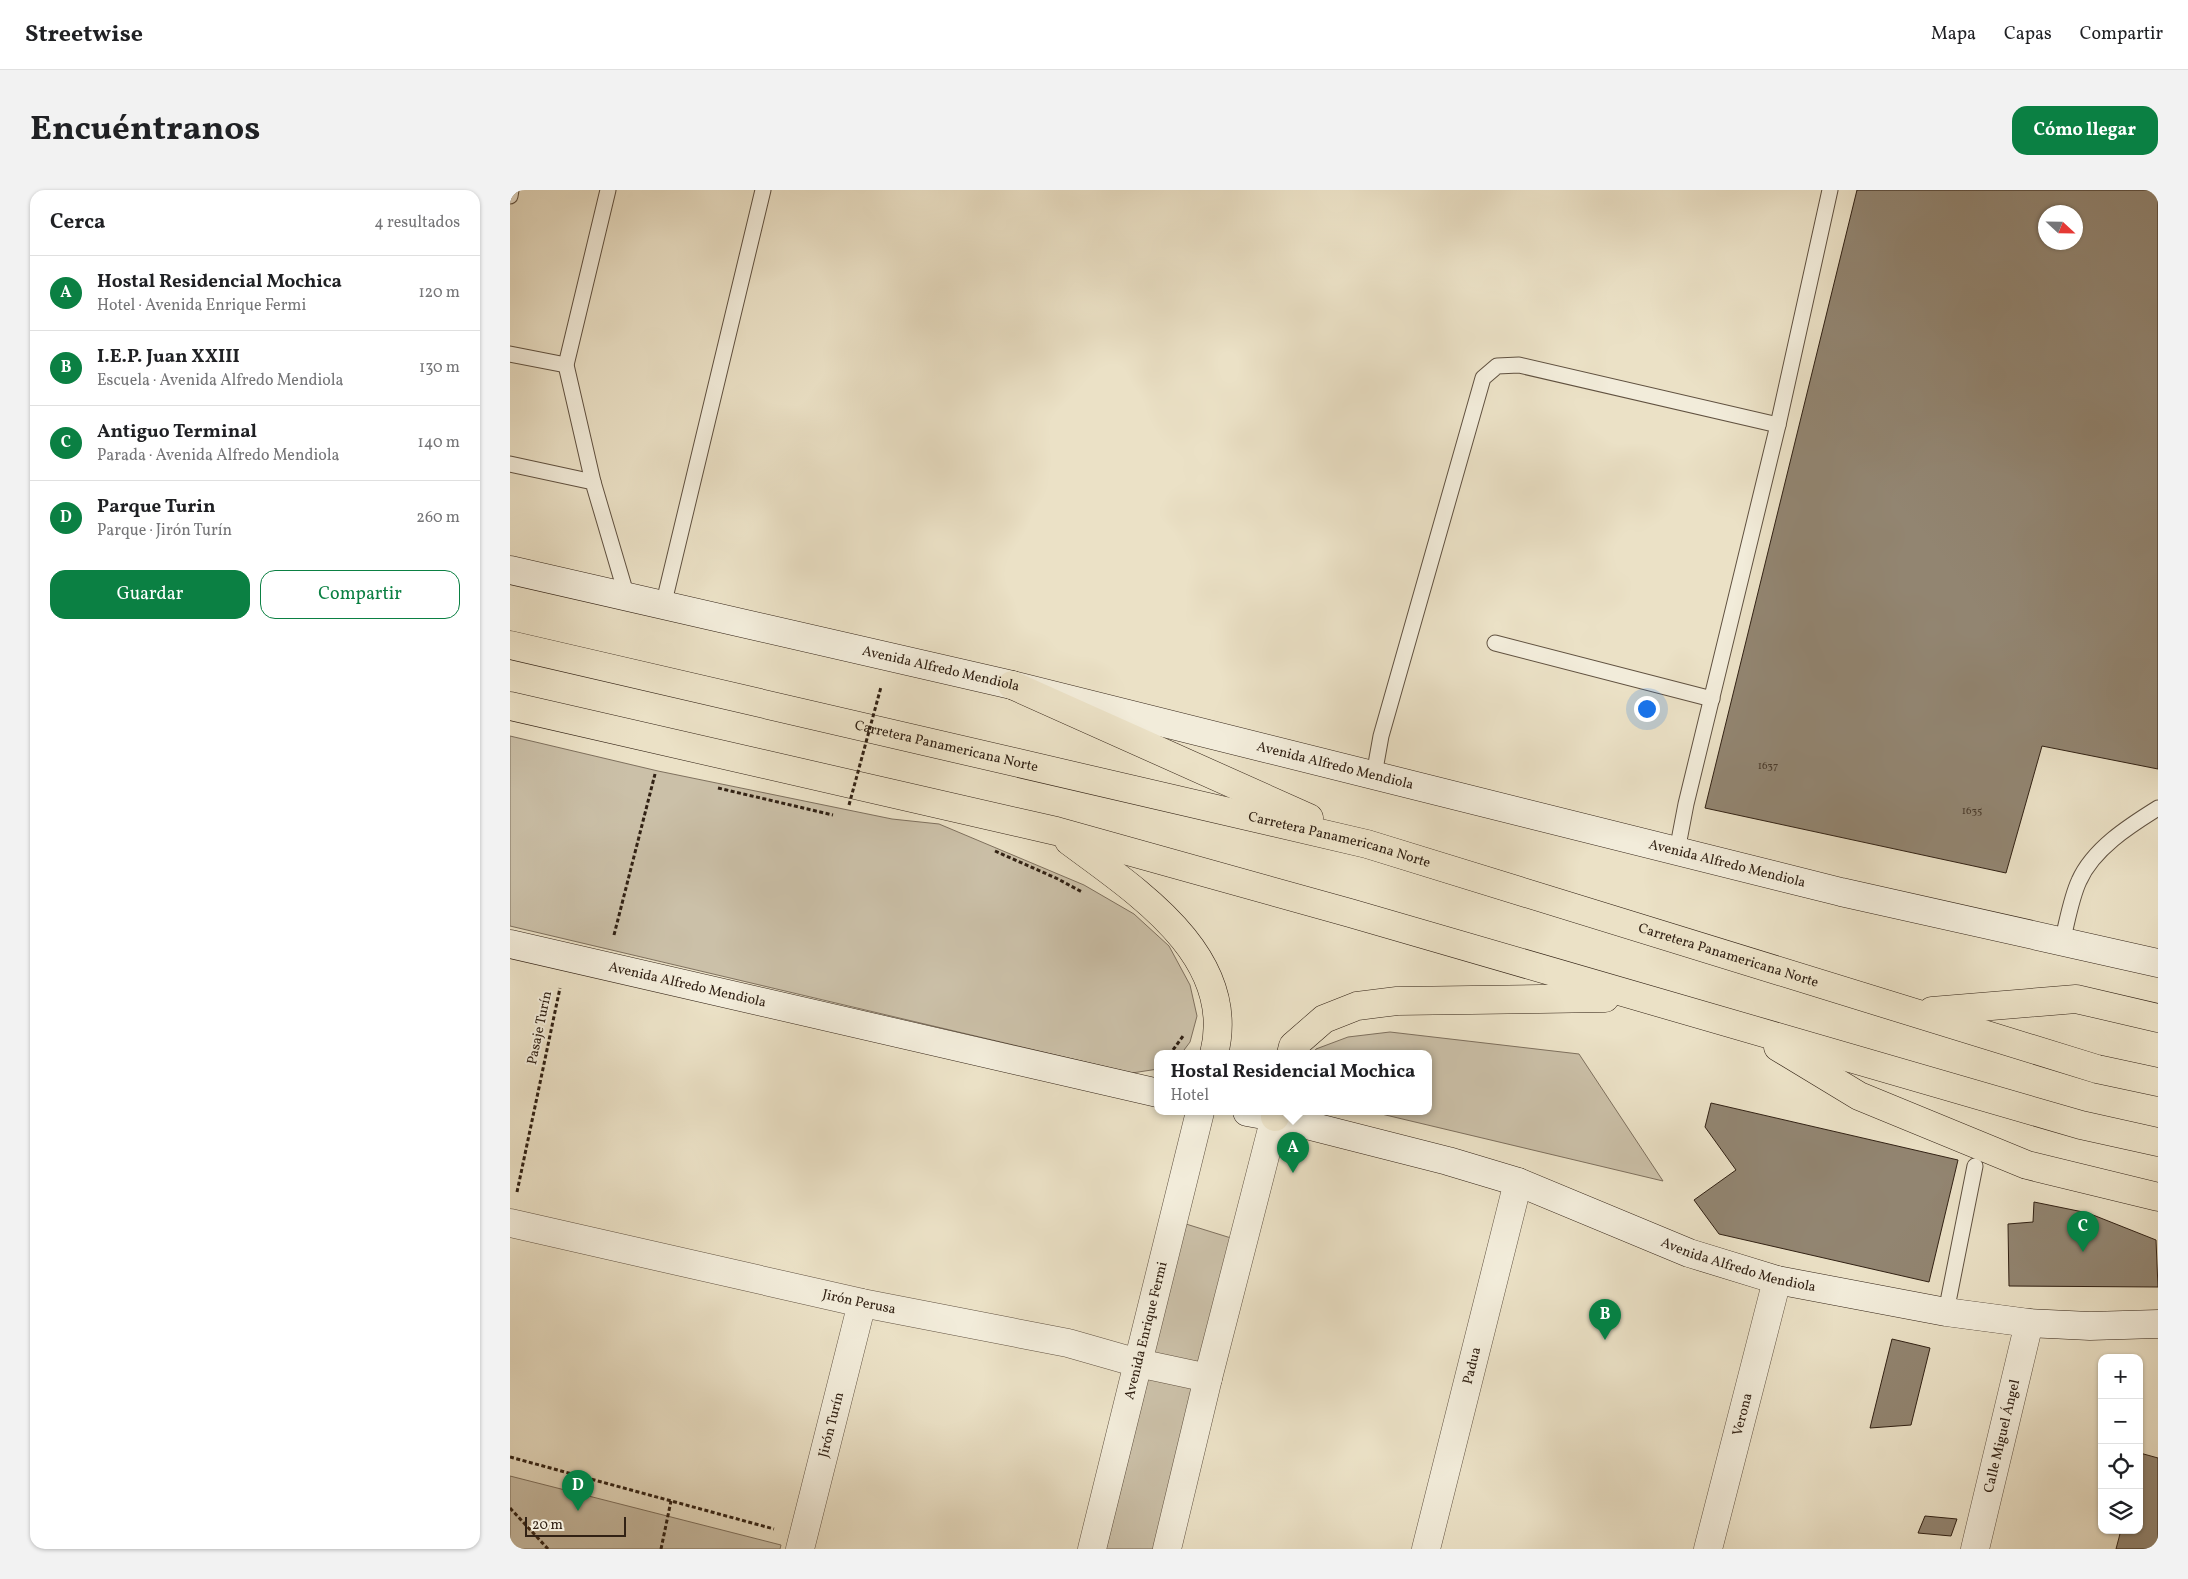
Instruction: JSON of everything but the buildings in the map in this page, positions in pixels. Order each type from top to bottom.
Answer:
[{"type":"highway","name":"Carretera Panamericana Norte","points":[[510,645],[1367,844],[1918,1012],[2097,1069],[2158,1082]]},
{"type":"highway","points":[[1012,685],[1367,844]]},
{"type":"highway","points":[[510,706],[1056,831],[1350,913],[1637,998],[1744,1027],[2081,1125],[2158,1142]]},
{"type":"highway","points":[[1056,831],[1159,910],[1192,948],[1209,979],[1218,1015],[1214,1050]]},
{"type":"highway","points":[[1292,1050],[1293,1046],[1324,1019],[1357,1006],[1398,1001],[1637,998]]},
{"type":"highway","points":[[1918,1012],[2076,999],[2158,1018]]},
{"type":"highway","points":[[1744,1027],[1859,1096],[1952,1136],[2027,1165],[2158,1197]]},
{"type":"main road","name":"Avenida Alfredo Mendiola","points":[[510,570],[1012,685],[1841,892],[2158,964]]},
{"type":"main road","name":"Avenida Alfredo Mendiola","points":[[510,944],[1154,1092]]},
{"type":"main road","name":"Avenida Enrique Fermi","points":[[1092,1549],[1199,1115]]},
{"type":"main road","points":[[1167,1549],[1208,1378],[1276,1115]]},
{"type":"main road","name":"Avenida Alfredo Mendiola","points":[[1280,1115],[1518,1182],[1689,1253],[1777,1280],[1946,1312],[2029,1323],[2090,1326],[2158,1324]]},
{"type":"main road","name":"Padua","points":[[1426,1549],[1518,1182]]},
{"type":"main road","name":"Jirón Perusa","points":[[510,1222],[862,1303],[1068,1343],[1138,1363],[1208,1378]]},
{"type":"main road","name":"Verona","points":[[1708,1549],[1777,1280]]},
{"type":"main road","name":"Jirón Turín","points":[[802,1543],[862,1303]]},
{"type":"main road","name":"Calle Miguel Ángel","points":[[1974,1549],[2029,1323]]},
{"type":"lane","points":[[510,196],[511,190]]},
{"type":"lane","points":[[608,190],[566,365],[593,482],[626,597]]},
{"type":"lane","points":[[663,606],[763,190]]},
{"type":"lane","points":[[1678,851],[1686,804],[1778,426],[1830,190]]},
{"type":"lane","points":[[510,354],[566,365]]},
{"type":"lane","points":[[1374,775],[1382,736],[1483,378],[1497,366],[1519,365],[1778,426]]},
{"type":"lane","points":[[510,464],[593,482]]},
{"type":"lane","points":[[1495,644],[1712,699]]},
{"type":"lane","points":[[2062,942],[2079,881],[2095,858],[2122,831],[2158,808]]},
{"type":"lane","points":[[1946,1312],[1976,1166]]},
{"type":"path","points":[[849,806],[881,687]]},
{"type":"path","points":[[612,943],[655,774]]},
{"type":"path","points":[[989,848],[1058,879],[1084,893]]},
{"type":"path","name":"Pasaje Turín","points":[[510,1222],[567,957]]},
{"type":"path","points":[[1173,1050],[1183,1035]]},
{"type":"path","points":[[510,1458],[671,1501],[802,1543]]},
{"type":"path","points":[[661,1549],[671,1501]]},
{"type":"path","points":[[510,1508],[548,1549]]},
{"type":"shaded area","points":[[510,736],[658,771],[892,819],[939,824],[1084,885],[1134,914],[1169,946],[1190,985],[1197,1016],[1190,1042],[1184,1050],[1154,1050],[1154,1070],[1132,1073],[510,926]]},
{"type":"shaded area","points":[[1390,1032],[1579,1054],[1663,1181],[1386,1115],[1432,1115],[1432,1050],[1315,1050],[1348,1037]]},
{"type":"shaded area","points":[[1186,1224],[1231,1238],[1154,1549],[1106,1549]]},
{"type":"shaded area","points":[[510,1476],[781,1545],[780,1549],[510,1549]]},
{"type":"place","name":"Hostal Residencial Mochica","points":[[1293,1173]]},
{"type":"place","name":"Antiguo Terminal","points":[[2083,1252]]},
{"type":"place","name":"I.E.P. Juan XXIII","points":[[1605,1340]]},
{"type":"place","name":"Parque Turin","points":[[578,1511]]}]
